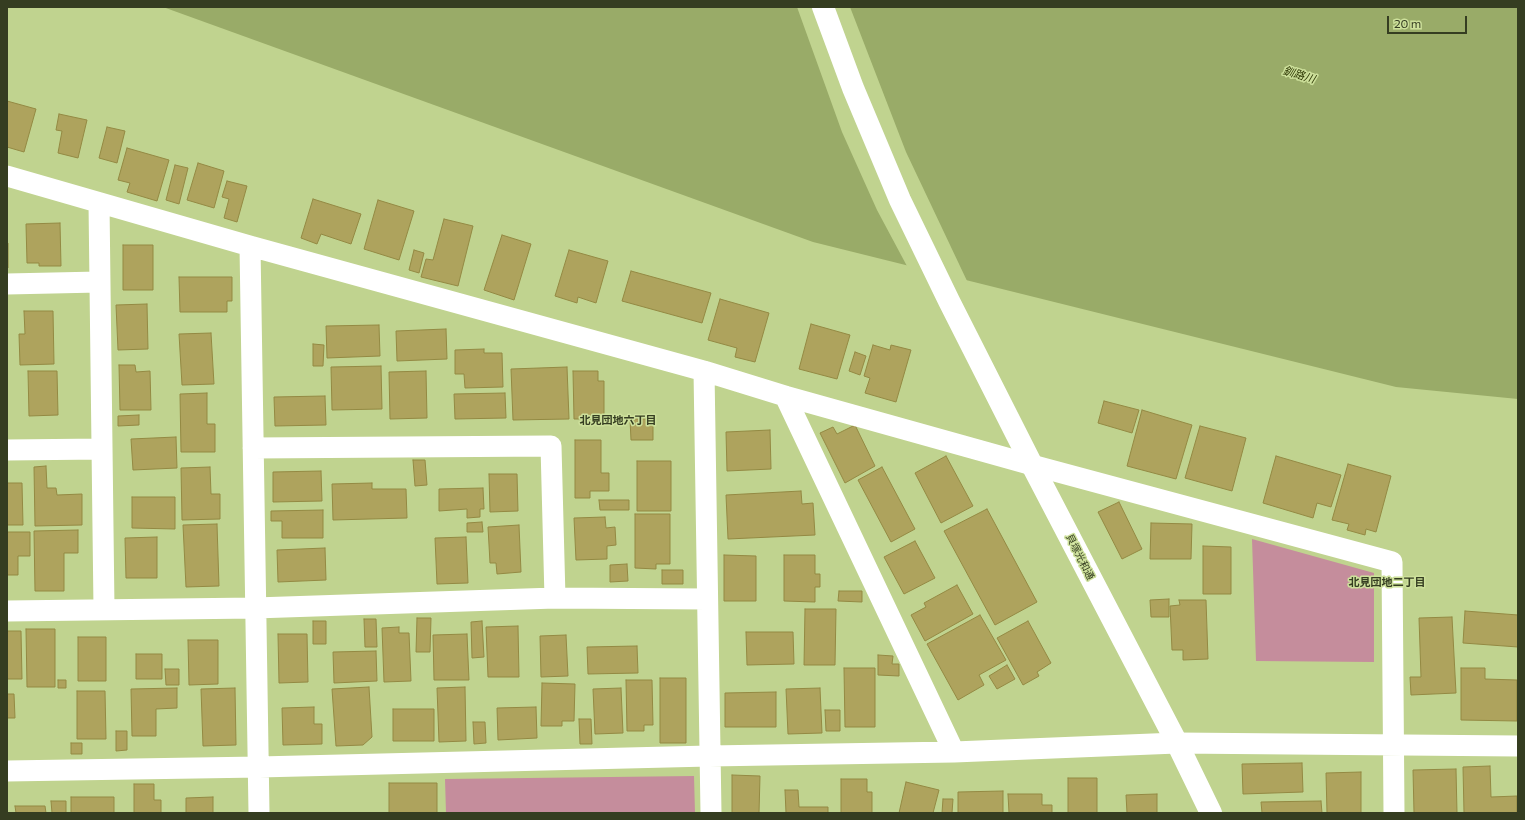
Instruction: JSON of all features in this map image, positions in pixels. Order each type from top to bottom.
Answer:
[{"type":"street","name":"貝塚光和通","points":[[823,7],[853,88],[900,200],[1032,465],[1177,743],[1211,813]]},
{"type":"street","points":[[7,176],[250,246],[704,371],[785,396],[1032,465],[1392,562],[1394,813]]},
{"type":"street","points":[[99,203],[104,610]]},
{"type":"street","points":[[250,246],[259,813]]},
{"type":"street","points":[[7,284],[99,282]]},
{"type":"street","points":[[704,371],[711,813]]},
{"type":"street","points":[[785,396],[954,752]]},
{"type":"street","points":[[253,448],[552,446],[555,598]]},
{"type":"street","points":[[7,450],[102,449]]},
{"type":"street","points":[[7,610],[255,608],[555,598],[707,599]]},
{"type":"street","points":[[7,771],[954,752],[1177,743],[1518,746]]},
{"type":"shaded area","points":[[1252,539],[1374,573],[1374,662],[1256,661]]},
{"type":"shaded area","points":[[694,776],[695,813],[446,813],[445,779]]},
{"type":"water","name":"釧路川","points":[[163,7],[1518,7],[1518,399],[1396,387],[813,242]]},
{"type":"pier","points":[[797,7],[850,7],[906,152],[968,283],[908,268],[877,210],[842,132]]},
{"type":"building","points":[[7,101],[36,109],[24,152],[7,147]]},
{"type":"building","points":[[59,114],[87,120],[78,158],[58,153],[62,131],[56,130]]},
{"type":"building","points":[[107,127],[125,131],[117,163],[99,158]]},
{"type":"building","points":[[127,148],[169,160],[157,201],[127,192],[130,183],[118,180]]},
{"type":"building","points":[[198,163],[224,171],[214,208],[187,200]]},
{"type":"building","points":[[175,165],[188,168],[179,204],[166,200]]},
{"type":"building","points":[[227,181],[247,186],[237,222],[224,218],[229,199],[222,197]]},
{"type":"building","points":[[313,199],[361,214],[351,244],[321,234],[317,244],[301,238]]},
{"type":"building","points":[[378,200],[414,211],[399,260],[364,249]]},
{"type":"building","points":[[444,219],[473,226],[458,286],[421,277],[426,259],[433,260]]},
{"type":"building","points":[[60,223],[61,266],[39,266],[39,263],[27,263],[26,224]]},
{"type":"building","points":[[502,235],[531,244],[514,300],[484,290]]},
{"type":"building","points":[[8,243],[8,268],[7,268]]},
{"type":"building","points":[[123,245],[153,245],[153,290],[123,290]]},
{"type":"building","points":[[414,250],[424,253],[419,273],[409,270]]},
{"type":"building","points":[[569,250],[608,261],[596,303],[578,297],[577,303],[555,296]]},
{"type":"building","points":[[631,271],[711,293],[702,323],[622,301]]},
{"type":"building","points":[[179,277],[232,277],[232,301],[227,301],[227,312],[180,312]]},
{"type":"building","points":[[720,299],[769,313],[755,362],[735,357],[737,348],[708,340]]},
{"type":"building","points":[[147,304],[148,349],[118,350],[116,305]]},
{"type":"building","points":[[24,311],[53,311],[54,364],[20,365],[19,334],[25,334]]},
{"type":"building","points":[[811,324],[850,335],[837,379],[799,369]]},
{"type":"building","points":[[379,325],[380,356],[327,358],[326,326]]},
{"type":"building","points":[[446,329],[447,359],[397,361],[396,331]]},
{"type":"building","points":[[211,333],[214,384],[182,385],[179,334]]},
{"type":"building","points":[[313,344],[324,345],[323,366],[313,366]]},
{"type":"building","points":[[873,345],[890,350],[891,345],[911,350],[896,402],[865,393],[870,378],[864,376]]},
{"type":"building","points":[[484,349],[484,353],[502,353],[503,387],[465,388],[464,374],[455,374],[455,350]]},
{"type":"building","points":[[855,352],[866,356],[860,375],[849,371]]},
{"type":"building","points":[[119,365],[135,365],[136,372],[150,371],[151,410],[120,410]]},
{"type":"building","points":[[381,366],[382,409],[332,410],[331,367]]},
{"type":"building","points":[[567,367],[569,419],[513,420],[511,369]]},
{"type":"building","points":[[28,371],[57,371],[58,415],[29,416]]},
{"type":"building","points":[[426,371],[427,418],[390,419],[389,372]]},
{"type":"building","points":[[573,371],[598,371],[598,381],[604,381],[604,419],[574,419]]},
{"type":"building","points":[[207,393],[207,424],[215,424],[215,452],[181,452],[180,394]]},
{"type":"building","points":[[505,393],[506,418],[455,419],[454,394]]},
{"type":"building","points":[[325,396],[326,425],[275,426],[274,397]]},
{"type":"building","points":[[1104,401],[1139,410],[1132,433],[1098,423]]},
{"type":"building","points":[[1142,410],[1192,425],[1176,479],[1127,466]]},
{"type":"building","points":[[139,415],[139,425],[118,426],[118,416]]},
{"type":"building","points":[[630,419],[653,419],[653,440],[631,440]]},
{"type":"building","points":[[855,425],[875,466],[845,483],[820,433],[833,427],[837,434]]},
{"type":"building","points":[[1200,426],[1246,438],[1232,491],[1185,478]]},
{"type":"building","points":[[770,430],[771,469],[727,471],[726,432]]},
{"type":"building","points":[[176,437],[177,468],[133,470],[131,439]]},
{"type":"building","points":[[575,440],[601,440],[601,473],[609,473],[609,491],[590,491],[590,498],[575,498]]},
{"type":"building","points":[[946,456],[973,506],[941,523],[915,473]]},
{"type":"building","points":[[1276,456],[1341,475],[1331,507],[1317,503],[1313,518],[1263,503]]},
{"type":"building","points":[[413,460],[425,460],[427,485],[415,486]]},
{"type":"building","points":[[637,461],[671,461],[671,511],[637,511]]},
{"type":"building","points":[[1348,464],[1391,476],[1376,532],[1366,529],[1365,535],[1347,530],[1349,524],[1332,520]]},
{"type":"building","points":[[46,466],[47,488],[56,488],[57,495],[82,494],[82,525],[35,526],[34,467]]},
{"type":"building","points":[[210,467],[211,494],[220,494],[220,519],[182,520],[181,468]]},
{"type":"building","points":[[882,467],[915,529],[891,542],[858,480]]},
{"type":"building","points":[[321,471],[322,501],[273,502],[273,472]]},
{"type":"building","points":[[489,474],[517,474],[518,511],[490,512]]},
{"type":"building","points":[[7,483],[22,483],[23,525],[7,525]]},
{"type":"building","points":[[372,483],[372,489],[406,489],[407,518],[333,520],[332,484]]},
{"type":"building","points":[[483,488],[484,509],[480,509],[480,517],[467,518],[467,509],[439,511],[439,489]]},
{"type":"building","points":[[801,491],[802,504],[813,503],[815,535],[728,539],[726,495]]},
{"type":"building","points":[[132,497],[175,497],[175,529],[132,528]]},
{"type":"building","points":[[599,500],[629,500],[629,510],[600,510]]},
{"type":"building","points":[[1119,502],[1142,549],[1122,559],[1098,512]]},
{"type":"building","points":[[987,509],[1037,602],[995,625],[944,531]]},
{"type":"building","points":[[323,510],[323,538],[282,538],[282,521],[271,521],[271,511]]},
{"type":"building","points":[[635,514],[670,514],[670,564],[656,564],[656,569],[635,568]]},
{"type":"building","points":[[605,517],[606,528],[615,527],[616,545],[607,546],[607,559],[576,560],[574,518]]},
{"type":"building","points":[[482,522],[483,532],[467,532],[467,523]]},
{"type":"building","points":[[1151,523],[1192,524],[1191,559],[1150,559]]},
{"type":"building","points":[[217,524],[219,586],[186,587],[183,525]]},
{"type":"building","points":[[519,525],[521,572],[497,574],[496,563],[490,563],[488,527]]},
{"type":"building","points":[[78,530],[78,553],[64,553],[64,591],[35,591],[34,531]]},
{"type":"building","points":[[7,532],[30,532],[30,556],[18,556],[18,575],[7,575]]},
{"type":"building","points":[[157,537],[157,578],[126,578],[125,538]]},
{"type":"building","points":[[466,537],[468,583],[437,584],[435,538]]},
{"type":"building","points":[[915,541],[935,578],[904,594],[884,557]]},
{"type":"building","points":[[1203,546],[1231,547],[1231,594],[1203,594]]},
{"type":"building","points":[[325,548],[326,580],[278,582],[277,550]]},
{"type":"building","points":[[724,555],[756,556],[756,601],[724,601]]},
{"type":"building","points":[[784,555],[815,555],[815,574],[820,574],[820,587],[815,587],[815,602],[784,601]]},
{"type":"building","points":[[627,564],[628,581],[610,582],[610,565]]},
{"type":"building","points":[[662,570],[683,570],[683,584],[662,584]]},
{"type":"building","points":[[957,585],[973,614],[925,641],[911,615],[926,607],[924,603]]},
{"type":"building","points":[[839,591],[862,591],[862,602],[838,601]]},
{"type":"building","points":[[1169,599],[1169,617],[1151,617],[1150,600]]},
{"type":"building","points":[[1179,600],[1206,600],[1208,659],[1183,660],[1183,650],[1172,650],[1170,606],[1180,605]]},
{"type":"building","points":[[805,609],[836,609],[835,665],[804,665]]},
{"type":"building","points":[[1465,611],[1518,615],[1518,647],[1463,643]]},
{"type":"building","points":[[980,615],[1006,660],[979,675],[984,685],[958,700],[927,644]]},
{"type":"building","points":[[1452,617],[1456,693],[1411,695],[1410,677],[1421,677],[1419,618]]},
{"type":"building","points":[[417,618],[431,618],[430,652],[416,652]]},
{"type":"building","points":[[364,619],[376,619],[377,647],[365,647]]},
{"type":"building","points":[[313,621],[326,621],[326,644],[313,644]]},
{"type":"building","points":[[482,621],[484,657],[472,658],[471,622]]},
{"type":"building","points":[[1028,621],[1051,663],[1037,672],[1039,676],[1023,685],[997,638]]},
{"type":"building","points":[[518,626],[519,677],[488,677],[486,627]]},
{"type":"building","points":[[399,627],[399,633],[409,633],[411,681],[384,682],[382,628]]},
{"type":"building","points":[[26,629],[55,629],[55,687],[27,687]]},
{"type":"building","points":[[7,631],[21,631],[22,679],[7,679]]},
{"type":"building","points":[[746,632],[793,632],[794,664],[747,665]]},
{"type":"building","points":[[278,634],[307,634],[308,682],[279,683]]},
{"type":"building","points":[[467,634],[469,680],[434,680],[433,635]]},
{"type":"building","points":[[566,635],[568,676],[541,677],[540,636]]},
{"type":"building","points":[[78,637],[106,637],[106,681],[78,681]]},
{"type":"building","points":[[188,640],[218,640],[218,684],[189,685]]},
{"type":"building","points":[[637,646],[638,673],[588,674],[587,647]]},
{"type":"building","points":[[376,651],[377,681],[334,683],[333,652]]},
{"type":"building","points":[[136,654],[162,654],[162,679],[136,679]]},
{"type":"building","points":[[878,655],[893,656],[892,664],[899,664],[899,676],[878,675]]},
{"type":"building","points":[[1007,665],[1015,679],[997,689],[989,676]]},
{"type":"building","points":[[844,668],[875,668],[875,727],[845,727]]},
{"type":"building","points":[[1461,668],[1485,668],[1485,679],[1517,680],[1517,721],[1461,720]]},
{"type":"building","points":[[165,669],[179,669],[179,685],[166,685]]},
{"type":"building","points":[[660,678],[686,678],[686,743],[660,743]]},
{"type":"building","points":[[58,680],[66,680],[66,688],[58,688]]},
{"type":"building","points":[[626,680],[652,680],[653,725],[644,725],[644,731],[627,731]]},
{"type":"building","points":[[542,683],[575,684],[574,721],[562,721],[562,726],[541,726]]},
{"type":"building","points":[[369,687],[372,737],[363,745],[336,746],[332,689]]},
{"type":"building","points":[[465,687],[466,741],[439,742],[437,688]]},
{"type":"building","points":[[177,688],[177,708],[156,709],[156,736],[132,736],[131,689]]},
{"type":"building","points":[[235,688],[236,745],[203,746],[201,689]]},
{"type":"building","points":[[621,688],[623,733],[595,734],[593,689]]},
{"type":"building","points":[[820,688],[822,733],[788,734],[786,689]]},
{"type":"building","points":[[77,691],[105,691],[106,739],[77,739]]},
{"type":"building","points":[[776,692],[776,727],[725,727],[725,693]]},
{"type":"building","points":[[7,694],[14,694],[15,718],[7,718]]},
{"type":"building","points":[[314,707],[314,724],[322,724],[322,744],[283,745],[282,708]]},
{"type":"building","points":[[536,707],[537,738],[498,740],[497,708]]},
{"type":"building","points":[[393,709],[434,709],[434,741],[393,741]]},
{"type":"building","points":[[825,710],[840,710],[840,731],[826,731]]},
{"type":"building","points":[[579,719],[591,719],[592,744],[580,744]]},
{"type":"building","points":[[473,722],[485,722],[486,743],[474,744]]},
{"type":"building","points":[[116,731],[127,731],[127,750],[116,751]]},
{"type":"building","points":[[71,743],[82,743],[82,754],[71,754]]},
{"type":"building","points":[[1302,763],[1303,792],[1243,794],[1242,764]]},
{"type":"building","points":[[1490,766],[1491,797],[1517,796],[1517,813],[1464,813],[1463,767]]},
{"type":"building","points":[[1456,769],[1457,813],[1414,813],[1413,770]]},
{"type":"building","points":[[1361,772],[1361,813],[1327,813],[1326,773]]},
{"type":"building","points":[[732,775],[760,776],[759,813],[732,813]]},
{"type":"building","points":[[1068,778],[1097,778],[1097,813],[1068,813]]},
{"type":"building","points":[[841,779],[867,779],[867,792],[872,792],[872,813],[841,813]]},
{"type":"building","points":[[906,782],[939,790],[933,813],[899,813]]},
{"type":"building","points":[[389,783],[437,783],[437,813],[389,813]]},
{"type":"building","points":[[134,784],[154,784],[154,800],[161,800],[161,813],[134,813]]},
{"type":"building","points":[[785,790],[798,790],[799,807],[828,807],[828,813],[786,813]]},
{"type":"building","points":[[1003,791],[1003,813],[958,813],[958,792]]},
{"type":"building","points":[[1008,794],[1042,794],[1042,805],[1052,805],[1052,813],[1009,813]]},
{"type":"building","points":[[1157,794],[1157,813],[1127,813],[1126,795]]},
{"type":"building","points":[[71,797],[114,797],[114,813],[71,813]]},
{"type":"building","points":[[213,797],[213,813],[186,813],[186,798]]},
{"type":"building","points":[[943,799],[953,799],[952,813],[942,813]]},
{"type":"building","points":[[51,801],[66,801],[66,813],[52,813]]},
{"type":"building","points":[[1321,801],[1322,813],[1262,813],[1261,802]]},
{"type":"building","points":[[15,806],[45,806],[46,813],[16,813]]},
{"type":"district","name":"北見団地六丁目","points":[[618,420]]},
{"type":"district","name":"北見団地二丁目","points":[[1387,582]]}]
